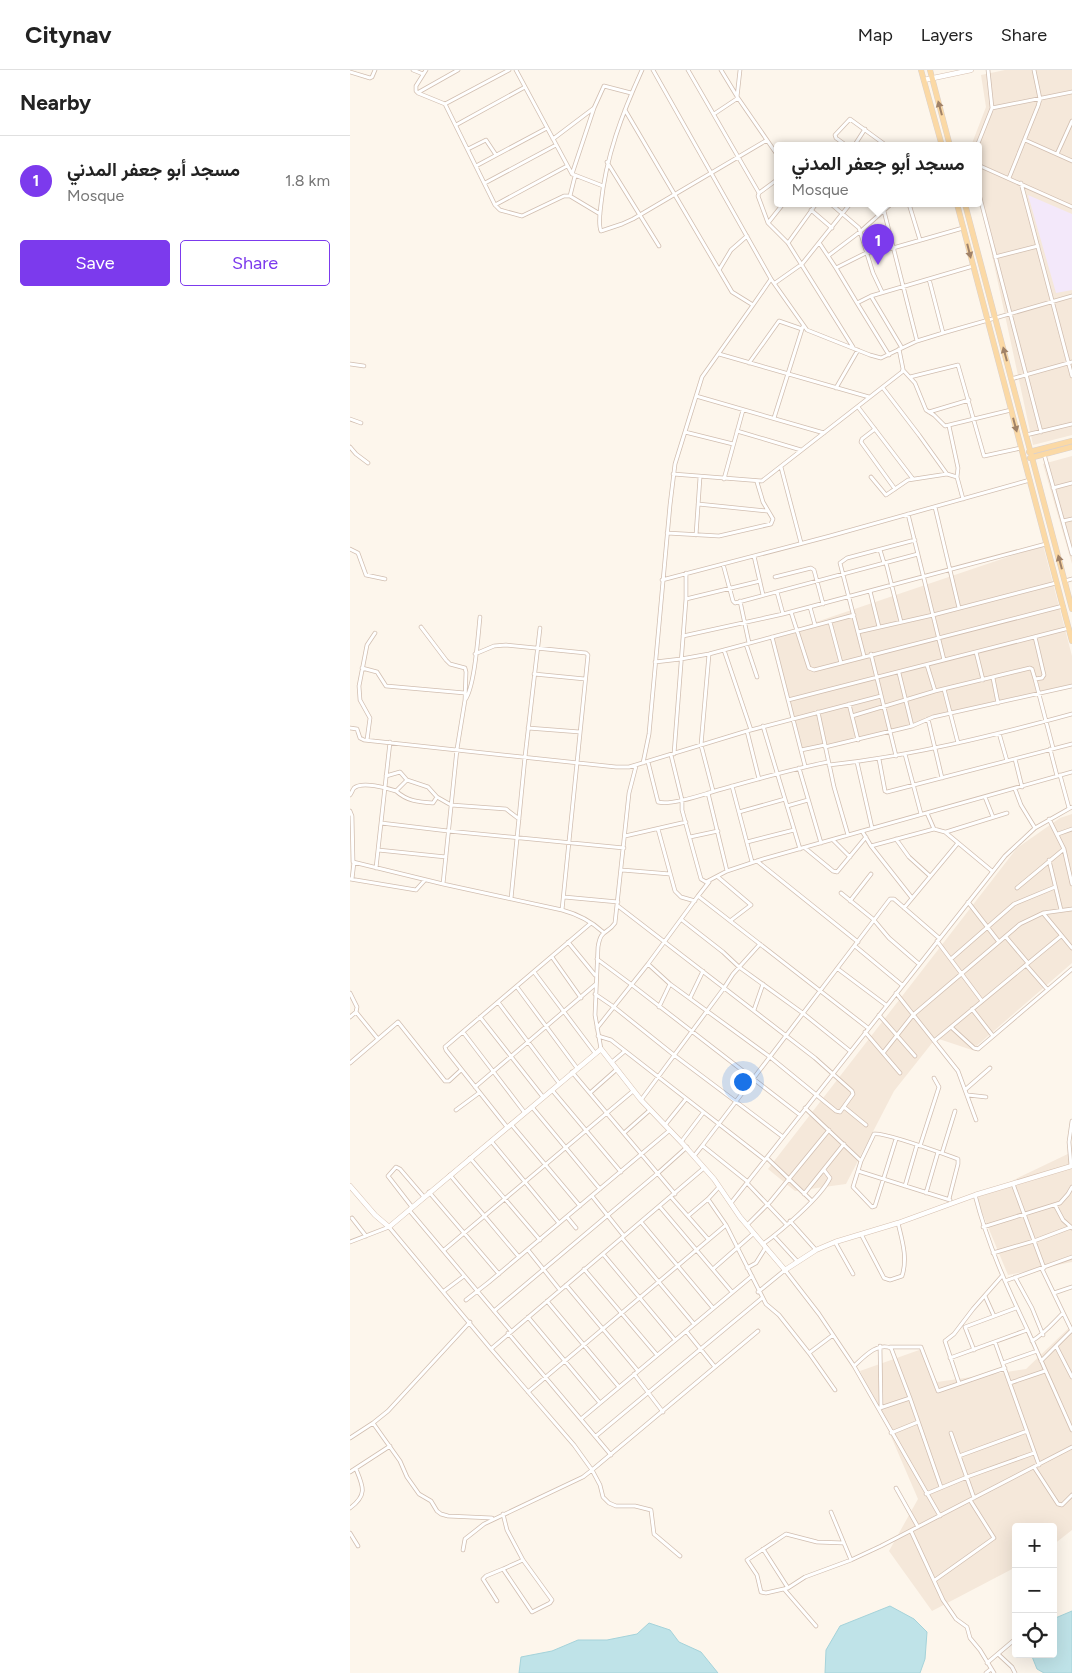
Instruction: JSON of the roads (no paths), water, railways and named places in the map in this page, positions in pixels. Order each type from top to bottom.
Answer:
[{"type":"main road","points":[[921,70],[941,142]]},
{"type":"main road","points":[[930,70],[949,142]]},
{"type":"main road","points":[[958,207],[1072,641]]},
{"type":"main road","points":[[966,207],[1072,609]]},
{"type":"main road","points":[[1036,469],[1042,453],[1072,441]]},
{"type":"main road","points":[[1028,444],[1042,453]]},
{"type":"main road","points":[[1023,454],[1032,455],[1072,447]]},
{"type":"street","points":[[350,72],[370,78],[375,70]]},
{"type":"street","points":[[413,70],[425,72],[415,88],[418,93],[444,104],[456,124],[495,205],[500,210],[522,216],[556,199],[570,196],[600,214]]},
{"type":"street","points":[[418,93],[458,70]]},
{"type":"street","points":[[444,104],[509,70]]},
{"type":"street","points":[[516,70],[573,175],[603,186]]},
{"type":"street","points":[[642,70],[631,94],[607,161],[600,214],[600,231],[622,224],[767,140]]},
{"type":"street","points":[[652,70],[712,171],[772,279],[802,327],[774,418]]},
{"type":"street","points":[[688,70],[759,193],[758,196],[768,223],[788,243],[853,348]]},
{"type":"street","points":[[721,70],[737,97],[774,150]]},
{"type":"street","points":[[714,114],[737,97],[740,70]]},
{"type":"street","points":[[924,80],[971,70]]},
{"type":"street","points":[[979,142],[992,108],[988,70]]},
{"type":"street","points":[[1009,178],[1040,99],[1034,70]]},
{"type":"street","points":[[570,196],[573,175],[594,108],[604,86],[631,94]]},
{"type":"street","points":[[456,124],[526,88]]},
{"type":"street","points":[[992,108],[1072,92]]},
{"type":"street","points":[[553,138],[594,108]]},
{"type":"street","points":[[625,110],[732,292],[753,305]]},
{"type":"street","points":[[842,142],[835,136],[847,120],[853,120],[880,142]]},
{"type":"street","points":[[1057,154],[1072,121]]},
{"type":"street","points":[[476,166],[547,128]]},
{"type":"street","points":[[857,142],[865,129]]},
{"type":"street","points":[[468,149],[486,140],[496,155]]},
{"type":"street","points":[[1025,140],[1072,161]]},
{"type":"street","points":[[485,184],[556,145]]},
{"type":"street","points":[[607,161],[659,246]]},
{"type":"street","points":[[495,205],[567,166]]},
{"type":"street","points":[[982,167],[1072,207]]},
{"type":"street","points":[[759,193],[774,182]]},
{"type":"street","points":[[1020,183],[1070,362],[1072,376]]},
{"type":"street","points":[[982,206],[1041,432]]},
{"type":"street","points":[[768,223],[781,207]]},
{"type":"street","points":[[788,243],[814,207]]},
{"type":"street","points":[[835,207],[858,226],[861,231],[866,252],[882,292]]},
{"type":"street","points":[[775,283],[802,264],[848,207]]},
{"type":"street","points":[[828,256],[861,231],[887,207]]},
{"type":"street","points":[[910,207],[920,240]]},
{"type":"street","points":[[811,210],[832,228]]},
{"type":"street","points":[[884,210],[917,341]]},
{"type":"street","points":[[836,268],[866,252],[893,248],[963,228]]},
{"type":"street","points":[[719,270],[731,250],[747,236]]},
{"type":"street","points":[[820,244],[889,355]]},
{"type":"street","points":[[995,258],[1038,246]]},
{"type":"street","points":[[857,303],[882,292],[903,288],[973,266]]},
{"type":"street","points":[[643,763],[649,734],[673,474],[702,377],[772,279]]},
{"type":"street","points":[[929,280],[943,333]]},
{"type":"street","points":[[871,296],[901,348],[903,370],[915,383],[926,409],[943,425],[949,426],[1011,410]]},
{"type":"street","points":[[749,363],[779,321],[802,327],[876,357],[889,355],[917,341],[1072,296]]},
{"type":"street","points":[[836,388],[858,350]]},
{"type":"street","points":[[718,354],[870,397]]},
{"type":"street","points":[[1011,379],[1070,362]]},
{"type":"street","points":[[350,364],[364,366]]},
{"type":"street","points":[[910,377],[958,365],[970,400],[984,456],[1023,454]]},
{"type":"street","points":[[673,474],[762,481],[883,388],[903,370]]},
{"type":"street","points":[[883,388],[947,474]]},
{"type":"street","points":[[696,396],[824,433]]},
{"type":"street","points":[[929,412],[970,400]]},
{"type":"street","points":[[858,407],[913,479]]},
{"type":"street","points":[[724,479],[743,409]]},
{"type":"street","points":[[350,419],[361,423]]},
{"type":"street","points":[[1026,435],[1072,424]]},
{"type":"street","points":[[949,426],[958,468],[956,477],[963,499]]},
{"type":"street","points":[[875,429],[862,439],[862,442],[895,489]]},
{"type":"street","points":[[737,431],[802,451]]},
{"type":"street","points":[[685,432],[733,444]]},
{"type":"street","points":[[350,447],[368,463]]},
{"type":"street","points":[[1042,453],[1072,554]]},
{"type":"street","points":[[781,467],[801,543]]},
{"type":"street","points":[[872,477],[885,495],[887,495],[906,481],[913,479],[947,474],[956,477]]},
{"type":"street","points":[[696,535],[700,477]]},
{"type":"street","points":[[662,580],[1030,480]]},
{"type":"street","points":[[667,534],[724,536],[771,524],[773,519],[763,502],[757,482]]},
{"type":"street","points":[[1053,488],[1072,483]]},
{"type":"street","points":[[698,504],[767,511]]},
{"type":"street","points":[[935,507],[959,608]]},
{"type":"street","points":[[908,514],[944,660]]},
{"type":"street","points":[[1063,521],[1072,519]]},
{"type":"street","points":[[864,656],[840,566],[842,560],[915,540]]},
{"type":"street","points":[[683,636],[823,604],[1046,543]]},
{"type":"street","points":[[350,548],[358,553],[366,575],[385,579]]},
{"type":"street","points":[[880,550],[892,585],[901,622]]},
{"type":"street","points":[[723,564],[733,602],[918,554]]},
{"type":"street","points":[[754,556],[763,595]]},
{"type":"street","points":[[775,577],[811,568],[814,570],[823,604]]},
{"type":"street","points":[[686,573],[682,660],[672,754],[682,800],[682,810],[701,879],[704,882],[709,882]]},
{"type":"street","points":[[1064,581],[1072,579]]},
{"type":"street","points":[[686,599],[760,581]]},
{"type":"street","points":[[858,632],[1057,583]]},
{"type":"street","points":[[870,591],[879,627]]},
{"type":"street","points":[[777,592],[783,614]]},
{"type":"street","points":[[740,601],[757,677]]},
{"type":"street","points":[[791,612],[810,669],[814,670],[1063,606]]},
{"type":"street","points":[[810,607],[815,625]]},
{"type":"street","points":[[655,662],[682,660],[709,654],[854,615]]},
{"type":"street","points":[[465,700],[469,691],[480,617]]},
{"type":"street","points":[[830,622],[841,663]]},
{"type":"street","points":[[421,627],[446,660],[450,664],[465,668],[466,672],[465,700],[457,749],[443,884]]},
{"type":"street","points":[[511,900],[540,628]]},
{"type":"street","points":[[788,700],[1069,628]]},
{"type":"street","points":[[367,740],[370,718],[360,700],[359,694],[367,645],[375,633]]},
{"type":"street","points":[[772,637],[805,766]]},
{"type":"street","points":[[1035,638],[1044,675],[1042,678],[1035,680]]},
{"type":"street","points":[[475,654],[487,648],[500,645],[588,654],[562,910]]},
{"type":"street","points":[[724,650],[749,730],[759,778]]},
{"type":"street","points":[[976,652],[984,680]]},
{"type":"street","points":[[709,654],[701,745],[728,871]]},
{"type":"street","points":[[871,654],[896,756]]},
{"type":"street","points":[[927,665],[935,692]]},
{"type":"street","points":[[362,668],[377,672],[386,686],[465,693]]},
{"type":"street","points":[[730,1203],[992,871],[1010,851],[1036,828],[1071,808],[1058,776],[1039,694],[1032,669],[1030,668],[944,689],[852,716]]},
{"type":"street","points":[[898,673],[912,726]]},
{"type":"street","points":[[534,674],[586,680]]},
{"type":"street","points":[[993,678],[998,703]]},
{"type":"street","points":[[801,750],[858,740],[912,726],[950,713],[1072,686]]},
{"type":"street","points":[[944,689],[958,743]]},
{"type":"street","points":[[350,728],[357,729],[360,738],[367,740],[629,767],[749,730],[881,696]]},
{"type":"street","points":[[849,704],[858,740]]},
{"type":"street","points":[[818,712],[828,764],[848,835]]},
{"type":"street","points":[[648,762],[658,802],[682,800],[805,766],[857,762],[896,756],[958,743],[1072,714]]},
{"type":"street","points":[[928,719],[942,778]]},
{"type":"street","points":[[764,726],[800,849]]},
{"type":"street","points":[[528,728],[580,732]]},
{"type":"street","points":[[1000,732],[1007,761]]},
{"type":"street","points":[[376,868],[390,742]]},
{"type":"street","points":[[878,759],[886,792],[1072,744]]},
{"type":"street","points":[[905,754],[921,814]]},
{"type":"street","points":[[1015,758],[1022,786]]},
{"type":"street","points":[[857,762],[872,828]]},
{"type":"street","points":[[636,765],[631,784],[614,926],[603,932],[599,938],[596,959],[596,1028],[601,1049],[633,1091],[687,1147],[720,1187],[747,1225],[819,1314],[854,1366],[940,1516]]},
{"type":"street","points":[[799,768],[821,843]]},
{"type":"street","points":[[386,776],[400,772],[407,780],[428,787],[437,797],[451,805],[506,809],[519,819]]},
{"type":"street","points":[[596,1028],[632,985],[709,882],[728,871],[1072,772]]},
{"type":"street","points":[[396,791],[407,780]]},
{"type":"street","points":[[350,795],[354,788],[360,785],[385,787],[396,791],[405,799],[416,801],[433,803],[437,797]]},
{"type":"street","points":[[732,786],[747,842],[755,862],[858,942]]},
{"type":"street","points":[[1015,789],[1021,805],[1036,828]]},
{"type":"street","points":[[985,797],[993,817]]},
{"type":"street","points":[[739,812],[784,799]]},
{"type":"street","points":[[787,806],[808,800]]},
{"type":"street","points":[[350,811],[352,816],[351,843],[354,862],[351,879],[416,890],[425,880]]},
{"type":"street","points":[[927,813],[934,829]]},
{"type":"street","points":[[946,832],[1007,813]]},
{"type":"street","points":[[1049,819],[1064,849],[1072,884]]},
{"type":"street","points":[[625,836],[686,822]]},
{"type":"street","points":[[381,823],[624,848]]},
{"type":"street","points":[[658,829],[677,894],[694,901]]},
{"type":"street","points":[[871,846],[934,829],[940,830],[946,832],[992,871]]},
{"type":"street","points":[[1058,834],[1072,829]]},
{"type":"street","points":[[747,842],[794,830]]},
{"type":"street","points":[[690,837],[718,831]]},
{"type":"street","points":[[862,831],[871,846],[912,898]]},
{"type":"street","points":[[804,848],[836,872],[840,870],[866,838]]},
{"type":"street","points":[[896,839],[909,856],[930,876]]},
{"type":"street","points":[[833,840],[850,857]]},
{"type":"street","points":[[904,908],[958,843]]},
{"type":"street","points":[[1017,888],[1064,849]]},
{"type":"street","points":[[378,850],[446,857]]},
{"type":"street","points":[[1066,858],[1072,856]]},
{"type":"street","points":[[1049,860],[1061,910]]},
{"type":"street","points":[[354,862],[511,900],[572,912],[603,932]]},
{"type":"street","points":[[622,870],[670,874]]},
{"type":"street","points":[[850,901],[871,874]]},
{"type":"street","points":[[718,877],[751,905],[730,921]]},
{"type":"street","points":[[951,959],[1018,902],[1055,888]]},
{"type":"street","points":[[841,893],[874,920],[886,936],[920,964]]},
{"type":"street","points":[[698,896],[868,1028]]},
{"type":"street","points":[[564,897],[618,904],[833,1073],[853,1094],[840,1112],[836,1111],[770,1057],[670,984],[648,964]]},
{"type":"street","points":[[694,1156],[891,899],[894,899],[938,939],[982,1000]]},
{"type":"street","points":[[968,902],[999,942]]},
{"type":"street","points":[[883,1053],[896,1034],[913,1015],[1020,924],[1043,914],[1072,909]]},
{"type":"street","points":[[1043,914],[1072,948]]},
{"type":"street","points":[[682,920],[739,967],[804,1014],[850,1051]]},
{"type":"street","points":[[580,1206],[545,1164],[479,1093],[445,1048],[591,923]]},
{"type":"street","points":[[934,1041],[1060,936]]},
{"type":"street","points":[[1006,937],[1047,989]]},
{"type":"street","points":[[1065,940],[1072,938]]},
{"type":"street","points":[[568,942],[596,976]]},
{"type":"street","points":[[641,1100],[739,967],[760,944]]},
{"type":"street","points":[[855,946],[902,985]]},
{"type":"street","points":[[552,957],[581,998]]},
{"type":"street","points":[[596,959],[800,1115]]},
{"type":"street","points":[[838,969],[886,1005]]},
{"type":"street","points":[[951,1027],[976,1049],[994,1036],[1072,969]]},
{"type":"street","points":[[690,998],[703,971]]},
{"type":"street","points":[[534,972],[595,1053]]},
{"type":"street","points":[[475,1087],[596,984]]},
{"type":"street","points":[[660,1007],[670,984]]},
{"type":"street","points":[[754,1010],[763,984]]},
{"type":"street","points":[[517,987],[577,1068]]},
{"type":"street","points":[[350,993],[357,1006],[356,1012],[350,1017]]},
{"type":"street","points":[[896,993],[956,1068],[966,1089],[976,1120]]},
{"type":"street","points":[[595,994],[783,1137]]},
{"type":"street","points":[[498,1002],[559,1083]]},
{"type":"street","points":[[972,1009],[994,1036]]},
{"type":"street","points":[[356,1012],[378,1039]]},
{"type":"street","points":[[878,1015],[915,1056]]},
{"type":"street","points":[[480,1017],[543,1097]]},
{"type":"street","points":[[350,1064],[399,1022],[445,1081],[449,1081],[461,1070]]},
{"type":"street","points":[[463,1032],[525,1113]]},
{"type":"street","points":[[865,1032],[900,1073]]},
{"type":"street","points":[[598,1036],[611,1040],[658,1078],[766,1159],[812,1201]]},
{"type":"street","points":[[350,1242],[389,1227],[601,1049]]},
{"type":"street","points":[[611,1063],[625,1051]]},
{"type":"street","points":[[966,1089],[990,1068]]},
{"type":"street","points":[[590,1093],[616,1070]]},
{"type":"street","points":[[572,1072],[675,1194]]},
{"type":"street","points":[[905,1186],[939,1087],[934,1078]]},
{"type":"street","points":[[552,1090],[621,1172]]},
{"type":"street","points":[[444,1250],[633,1091]]},
{"type":"street","points":[[456,1110],[479,1093]]},
{"type":"street","points":[[968,1095],[986,1097]]},
{"type":"street","points":[[665,1125],[686,1099]]},
{"type":"street","points":[[532,1107],[600,1189]]},
{"type":"street","points":[[844,1107],[866,1125]]},
{"type":"street","points":[[806,1108],[861,1160]]},
{"type":"street","points":[[624,1133],[650,1110]]},
{"type":"street","points":[[926,1193],[955,1110]]},
{"type":"street","points":[[681,1142],[704,1112]]},
{"type":"street","points":[[758,1292],[797,1261],[816,1250],[975,1195],[1072,1166],[1069,1142],[1072,1121]]},
{"type":"street","points":[[466,1300],[671,1130]]},
{"type":"street","points":[[747,1225],[790,1179],[828,1130]]},
{"type":"street","points":[[896,1138],[876,1205],[874,1207],[853,1186],[861,1160],[874,1134],[878,1133],[896,1138],[957,1158],[949,1199]]},
{"type":"street","points":[[491,1141],[559,1223]]},
{"type":"street","points":[[804,1194],[844,1144]]},
{"type":"street","points":[[702,1146],[747,1182],[786,1224]]},
{"type":"street","points":[[494,1311],[687,1147]]},
{"type":"street","points":[[470,1158],[540,1240]]},
{"type":"street","points":[[424,1197],[400,1169],[396,1167],[388,1176],[464,1276],[494,1311],[545,1377],[611,1455]]},
{"type":"street","points":[[491,1349],[704,1168]]},
{"type":"street","points":[[747,1268],[756,1262],[764,1245],[812,1201],[830,1180],[830,1176],[824,1170]]},
{"type":"street","points":[[858,1171],[949,1199],[955,1203]]},
{"type":"street","points":[[450,1174],[518,1257]]},
{"type":"street","points":[[1014,1184],[1042,1268],[1072,1330],[1041,1361]]},
{"type":"street","points":[[688,1216],[720,1187]]},
{"type":"street","points":[[983,1227],[1055,1205],[1064,1200],[1072,1187]]},
{"type":"street","points":[[351,1189],[374,1215],[389,1227],[444,1291],[592,1470],[606,1501],[616,1506],[629,1505],[651,1510],[654,1534],[680,1556]]},
{"type":"street","points":[[429,1192],[498,1274]]},
{"type":"street","points":[[975,1195],[992,1253],[1072,1430]]},
{"type":"street","points":[[592,1196],[658,1282],[694,1324]]},
{"type":"street","points":[[671,1197],[708,1239]]},
{"type":"street","points":[[708,1199],[726,1225],[758,1292],[809,1353],[835,1390]]},
{"type":"street","points":[[992,1253],[1072,1228],[1059,1215],[1055,1205]]},
{"type":"street","points":[[660,1206],[732,1292]]},
{"type":"street","points":[[567,1217],[576,1228]]},
{"type":"street","points":[[352,1218],[366,1236]]},
{"type":"street","points":[[790,1220],[816,1250]]},
{"type":"street","points":[[641,1222],[713,1308]]},
{"type":"street","points":[[861,1234],[884,1278],[890,1280],[902,1276],[904,1266],[904,1248],[898,1223]]},
{"type":"street","points":[[528,1392],[726,1225]]},
{"type":"street","points":[[713,1269],[754,1233]]},
{"type":"street","points":[[774,1236],[797,1261]]},
{"type":"street","points":[[836,1242],[853,1274]]},
{"type":"street","points":[[528,1250],[560,1290]]},
{"type":"street","points":[[603,1254],[675,1340]]},
{"type":"street","points":[[1004,1281],[1072,1257]]},
{"type":"street","points":[[584,1269],[657,1355]]},
{"type":"street","points":[[444,1291],[464,1276]]},
{"type":"street","points":[[581,1419],[752,1276]]},
{"type":"street","points":[[960,1383],[945,1342],[954,1334],[1002,1276]]},
{"type":"street","points":[[1015,1277],[1029,1302],[1043,1335]]},
{"type":"street","points":[[566,1285],[638,1371]]},
{"type":"street","points":[[1054,1293],[1072,1287]]},
{"type":"street","points":[[985,1296],[994,1316]]},
{"type":"street","points":[[596,1436],[762,1298]]},
{"type":"street","points":[[547,1301],[619,1387]]},
{"type":"street","points":[[965,1327],[1016,1308]]},
{"type":"street","points":[[1032,1341],[1043,1335],[1047,1328],[1063,1313]]},
{"type":"street","points":[[528,1317],[600,1403]]},
{"type":"street","points":[[350,1438],[373,1423],[394,1404],[470,1322]]},
{"type":"street","points":[[963,1322],[974,1350]]},
{"type":"street","points":[[950,1358],[1027,1330]]},
{"type":"street","points":[[686,1331],[715,1367]]},
{"type":"street","points":[[463,1550],[465,1539],[493,1518],[583,1477],[758,1331]]},
{"type":"street","points":[[809,1353],[833,1335]]},
{"type":"street","points":[[995,1342],[1039,1465]]},
{"type":"street","points":[[854,1366],[880,1346],[921,1348],[937,1391],[1004,1368]]},
{"type":"street","points":[[879,1408],[880,1346]]},
{"type":"street","points":[[1056,1346],[1072,1377]]},
{"type":"street","points":[[890,1347],[941,1487]]},
{"type":"street","points":[[1003,1363],[1037,1351]]},
{"type":"street","points":[[1010,1383],[1045,1370]]},
{"type":"street","points":[[634,1374],[663,1412]]},
{"type":"street","points":[[879,1408],[910,1398]]},
{"type":"street","points":[[891,1433],[918,1422]]},
{"type":"street","points":[[373,1423],[403,1466],[407,1477],[417,1491],[422,1496],[428,1498],[437,1511],[441,1514],[493,1518]]},
{"type":"street","points":[[959,1456],[1027,1431]]},
{"type":"street","points":[[935,1580],[994,1538],[972,1500],[967,1477],[951,1433]]},
{"type":"street","points":[[350,1472],[390,1446]]},
{"type":"street","points":[[844,1543],[817,1542],[788,1534],[746,1560],[756,1576],[761,1592],[766,1593],[786,1589],[805,1577],[851,1560],[911,1531],[1072,1447]]},
{"type":"street","points":[[926,1494],[1034,1453]]},
{"type":"street","points":[[1034,1467],[1058,1504],[1062,1505],[1072,1495]]},
{"type":"street","points":[[350,1508],[357,1503],[362,1493],[362,1482],[356,1468]]},
{"type":"street","points":[[896,1488],[918,1527]]},
{"type":"street","points":[[831,1512],[851,1560]]},
{"type":"street","points":[[503,1514],[507,1530],[523,1560],[551,1598],[550,1603],[532,1612],[503,1569]]},
{"type":"street","points":[[911,1531],[944,1600],[956,1620],[967,1627],[970,1638],[994,1673]]},
{"type":"street","points":[[350,1532],[358,1546]]},
{"type":"street","points":[[763,1549],[786,1589],[816,1626]]},
{"type":"street","points":[[497,1601],[483,1579],[523,1560]]},
{"type":"street","points":[[987,1663],[1012,1642]]},
{"type":"street","points":[[998,1654],[1012,1667],[1015,1673]]},
{"type":"street","points":[[986,1673],[991,1669]]},
{"type":"water","points":[[890,1606],[914,1619],[927,1632],[925,1659],[920,1673],[825,1673],[826,1650],[840,1626]]},
{"type":"water","points":[[1072,1611],[1072,1673],[1044,1673],[1037,1669],[1033,1658],[1057,1658],[1057,1617]]},
{"type":"water","points":[[649,1623],[670,1630],[679,1642],[701,1652],[718,1673],[519,1673],[521,1657],[552,1651],[578,1640],[607,1640],[637,1634]]},
{"type":"place","name":"مسجد أبو جعفر المدني","points":[[878,265]]}]
